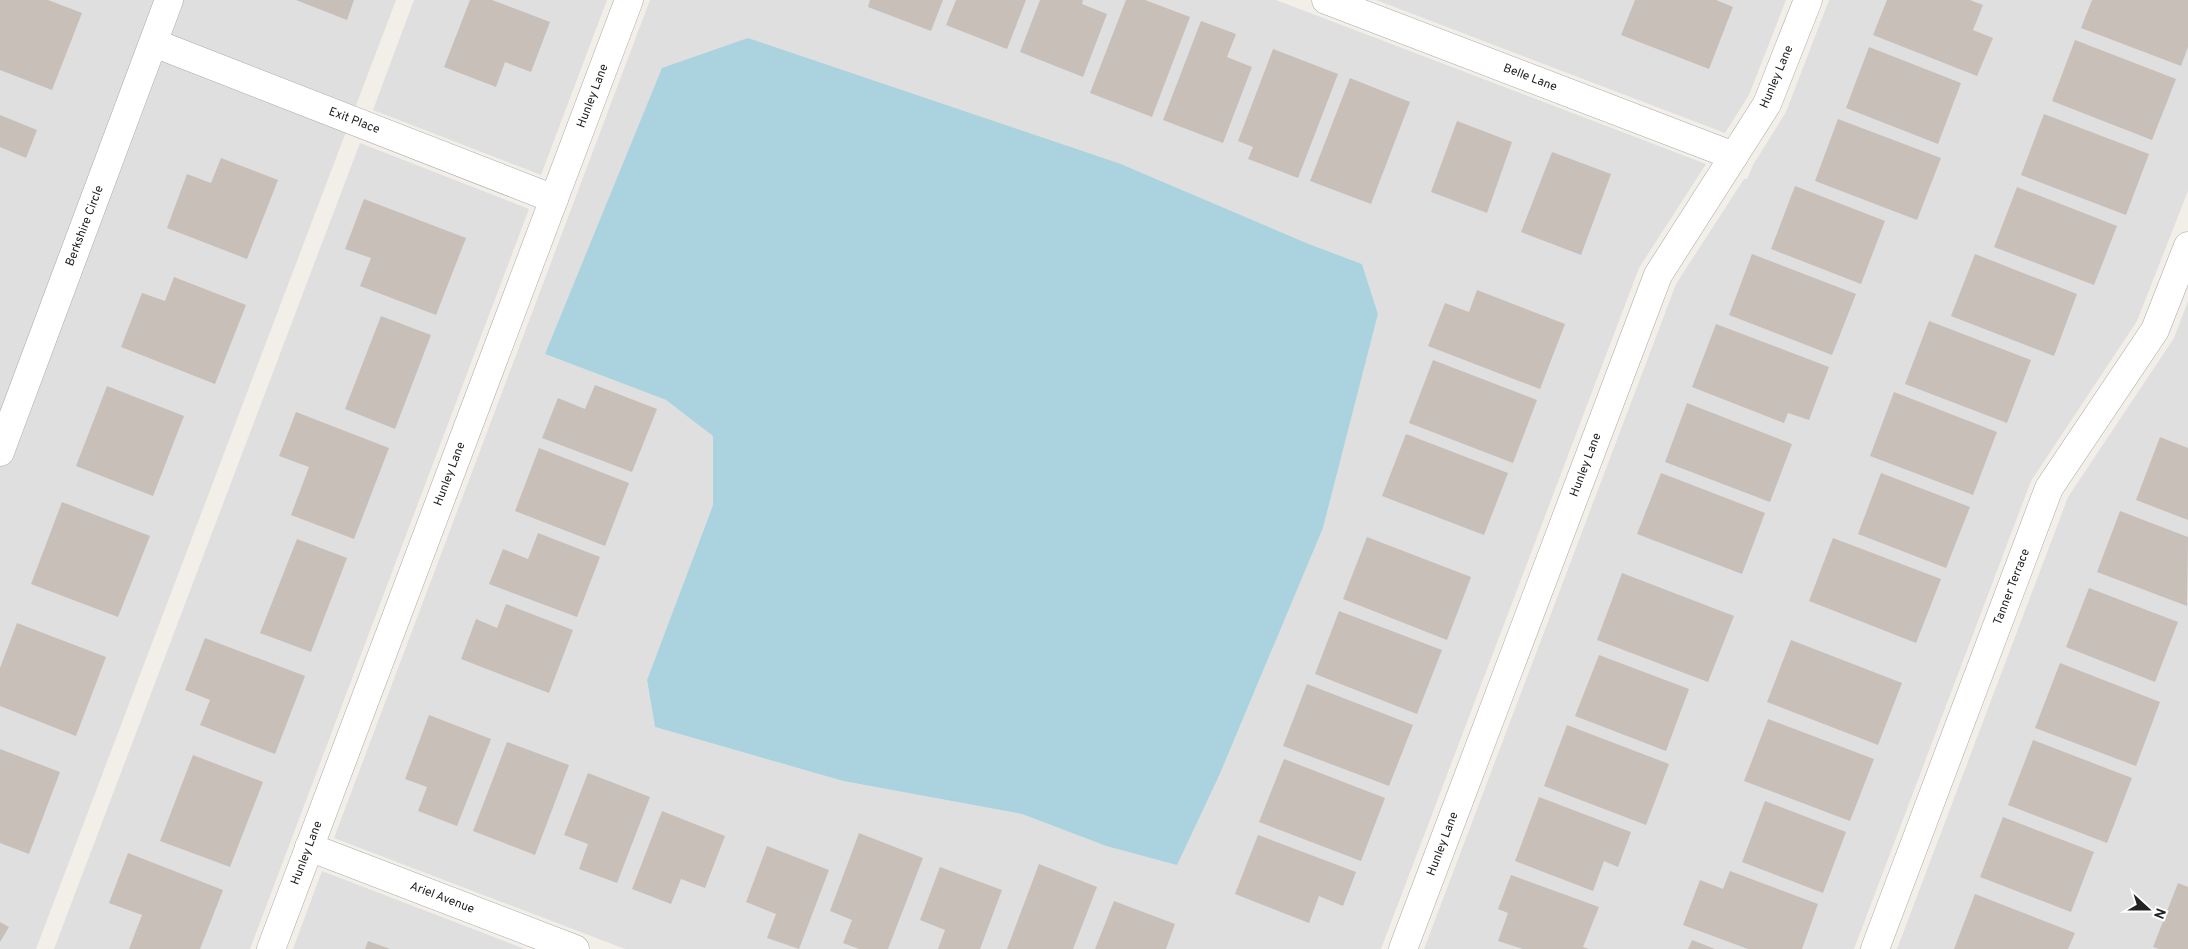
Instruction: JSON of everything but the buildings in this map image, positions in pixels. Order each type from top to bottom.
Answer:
[{"type":"street","name":"Berkshire Circle","points":[[0,452],[169,0]]},
{"type":"street","name":"Hunley Lane","points":[[271,949],[629,0]]},
{"type":"street","name":"Belle Lane","points":[[1326,0],[1734,156]]},
{"type":"street","name":"Hunley Lane","points":[[1403,949],[1658,275],[1767,104],[1808,0]]},
{"type":"street","name":"Exit Place","points":[[154,43],[554,199]]},
{"type":"street","name":"Tanner Terrace","points":[[1875,949],[2049,488],[2155,330],[2188,246]]},
{"type":"street","name":"Ariel Avenue","points":[[309,847],[575,949]]},
{"type":"shaded area","points":[[0,0],[396,0],[36,949],[0,949]]},
{"type":"shaded area","points":[[414,0],[607,0],[541,175],[373,110]]},
{"type":"shaded area","points":[[650,0],[1276,0],[1706,164],[1639,268],[1381,949],[625,949],[334,838]],"holes":[[[1121,164],[1309,244],[1362,264],[1378,314],[1323,528],[1219,776],[1177,864],[1106,846],[1022,814],[843,781],[655,727],[647,680],[713,505],[713,435],[666,400],[545,354]]]},
{"type":"shaded area","points":[[1376,0],[1786,0],[1749,95],[1725,133]]},
{"type":"shaded area","points":[[1829,0],[2188,0],[2188,191],[2137,321],[2031,481],[1854,949],[1424,949],[1676,284],[1744,179],[1747,179],[1753,165],[1786,112]]},
{"type":"shaded area","points":[[360,143],[529,209],[250,949],[54,949]]},
{"type":"shaded area","points":[[2188,301],[2188,949],[1897,949],[2068,497],[2174,338]]},
{"type":"shaded area","points":[[322,871],[525,949],[293,949]]},
{"type":"water","points":[[748,38],[1121,164],[1309,244],[1362,264],[1378,314],[1323,528],[1219,776],[1177,865],[1106,846],[1022,814],[843,781],[655,727],[647,680],[713,505],[713,436],[666,400],[545,354],[662,68]]}]
